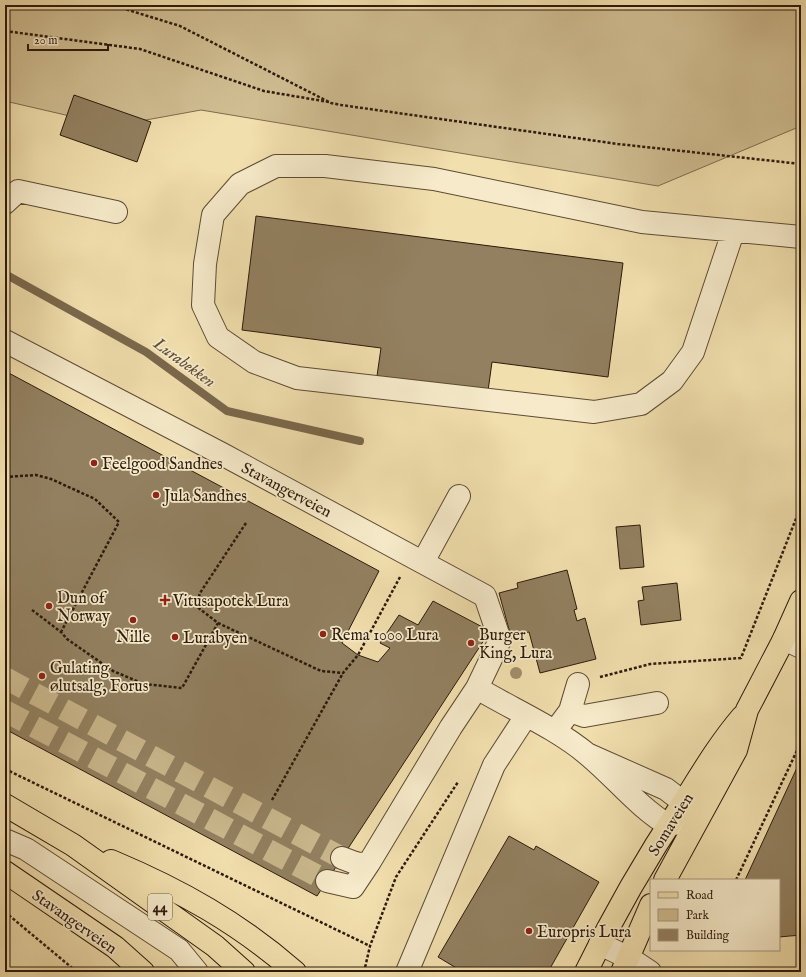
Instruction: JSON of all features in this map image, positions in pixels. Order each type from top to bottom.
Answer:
[{"type":"main road","name":"Somaveien","points":[[586,972],[600,944],[668,825],[721,742],[748,710],[793,643],[801,601]]},
{"type":"main road","name":"Somaveien","points":[[665,879],[736,750],[748,710]]},
{"type":"main road","name":"44","points":[[5,805],[73,845],[215,946],[244,972]]},
{"type":"main road","points":[[73,845],[147,876],[202,905],[243,930],[295,972]]},
{"type":"main road","points":[[5,873],[118,966],[122,972]]},
{"type":"main road","name":"Stavangerveien","points":[[5,873],[116,947],[143,972]]},
{"type":"main road","points":[[626,965],[650,907]]},
{"type":"street","points":[[733,232],[693,352],[672,381],[641,404],[594,412],[296,378],[254,362],[218,337],[203,305],[205,264],[213,215],[240,184],[276,166],[325,166],[434,179],[642,222],[733,232],[801,237]]},
{"type":"street","points":[[5,203],[18,191],[116,212]]},
{"type":"street","name":"Stavangerveien","points":[[5,341],[222,454],[485,596],[500,640],[477,688]]},
{"type":"street","points":[[418,559],[459,496]]},
{"type":"street","points":[[555,732],[570,711],[578,684]]},
{"type":"street","points":[[327,881],[353,887],[451,727],[477,688],[555,732],[587,754],[650,814],[668,825],[696,820],[683,802],[666,789],[587,754]]},
{"type":"street","points":[[570,711],[584,716],[657,703]]},
{"type":"street","points":[[407,972],[494,765],[526,716]]},
{"type":"street","points":[[5,840],[26,850],[179,950],[197,972]]},
{"type":"street","points":[[342,858],[358,864],[369,863]]},
{"type":"street","points":[[600,944],[626,965],[650,972]]},
{"type":"path","points":[[112,5],[180,26],[331,103]]},
{"type":"path","points":[[5,31],[140,49],[264,91],[331,103],[618,144],[801,164]]},
{"type":"path","points":[[5,477],[36,475],[51,479],[95,499],[119,522],[61,632]]},
{"type":"path","points":[[578,684],[650,664],[741,658],[801,506]]},
{"type":"path","points":[[246,522],[200,593],[196,606],[218,623],[321,671],[343,673]]},
{"type":"path","points":[[272,800],[343,673],[358,656],[391,593]]},
{"type":"path","points":[[32,610],[61,632],[67,639],[113,671],[144,684],[182,688],[218,623]]},
{"type":"path","points":[[736,879],[801,742]]},
{"type":"path","points":[[5,769],[370,946]]},
{"type":"path","points":[[364,972],[370,946],[396,877],[461,777]]},
{"type":"path","points":[[5,912],[77,972]]},
{"type":"green space","points":[[5,5],[801,5],[801,126],[658,186],[201,110],[113,126],[5,101]]},
{"type":"building","points":[[74,95],[151,122],[137,162],[60,135]]},
{"type":"building","points":[[256,216],[623,263],[608,377],[492,362],[488,391],[377,376],[381,348],[242,330]]},
{"type":"building","name":"Lurabyen","points":[[5,371],[379,571],[342,643],[358,655],[378,662],[390,648],[380,643],[399,615],[418,625],[433,601],[490,631],[317,896],[5,729]]},
{"type":"building","points":[[640,525],[644,567],[620,569],[616,527]]},
{"type":"building","points":[[567,570],[577,609],[574,610],[577,621],[585,618],[596,659],[540,673],[529,632],[519,634],[518,631],[510,633],[499,593],[518,588],[517,583]]},
{"type":"building","points":[[677,583],[681,620],[641,625],[638,601],[644,600],[642,587]]},
{"type":"building","points":[[801,759],[801,935],[780,937],[780,879],[745,879]]},
{"type":"building","points":[[509,836],[534,850],[536,846],[599,882],[548,972],[463,972],[438,957]]},
{"type":"waterway","name":"Lurabekken","points":[[5,274],[146,352],[227,411],[360,441]]},
{"type":"tunnel","points":[[5,678],[342,858]]},
{"type":"tunnel","points":[[5,711],[327,881]]},
{"type":"place","name":"Feelgood Sandnes","points":[[94,463]]},
{"type":"place","name":"Jula Sandnes","points":[[156,495]]},
{"type":"place","name":"Vitusapotek Lura","points":[[165,600]]},
{"type":"place","name":"Dun of Norway","points":[[49,606]]},
{"type":"place","name":"Nille","points":[[133,620]]},
{"type":"place","name":"Rema 1000 Lura","points":[[323,634]]},
{"type":"place","name":"Lurabyen","points":[[175,637]]},
{"type":"place","name":"Burger King, Lura","points":[[471,643]]},
{"type":"place","name":"Gulating ølutsalg, Forus","points":[[42,676]]},
{"type":"place","name":"Europris Lura","points":[[529,931]]}]
